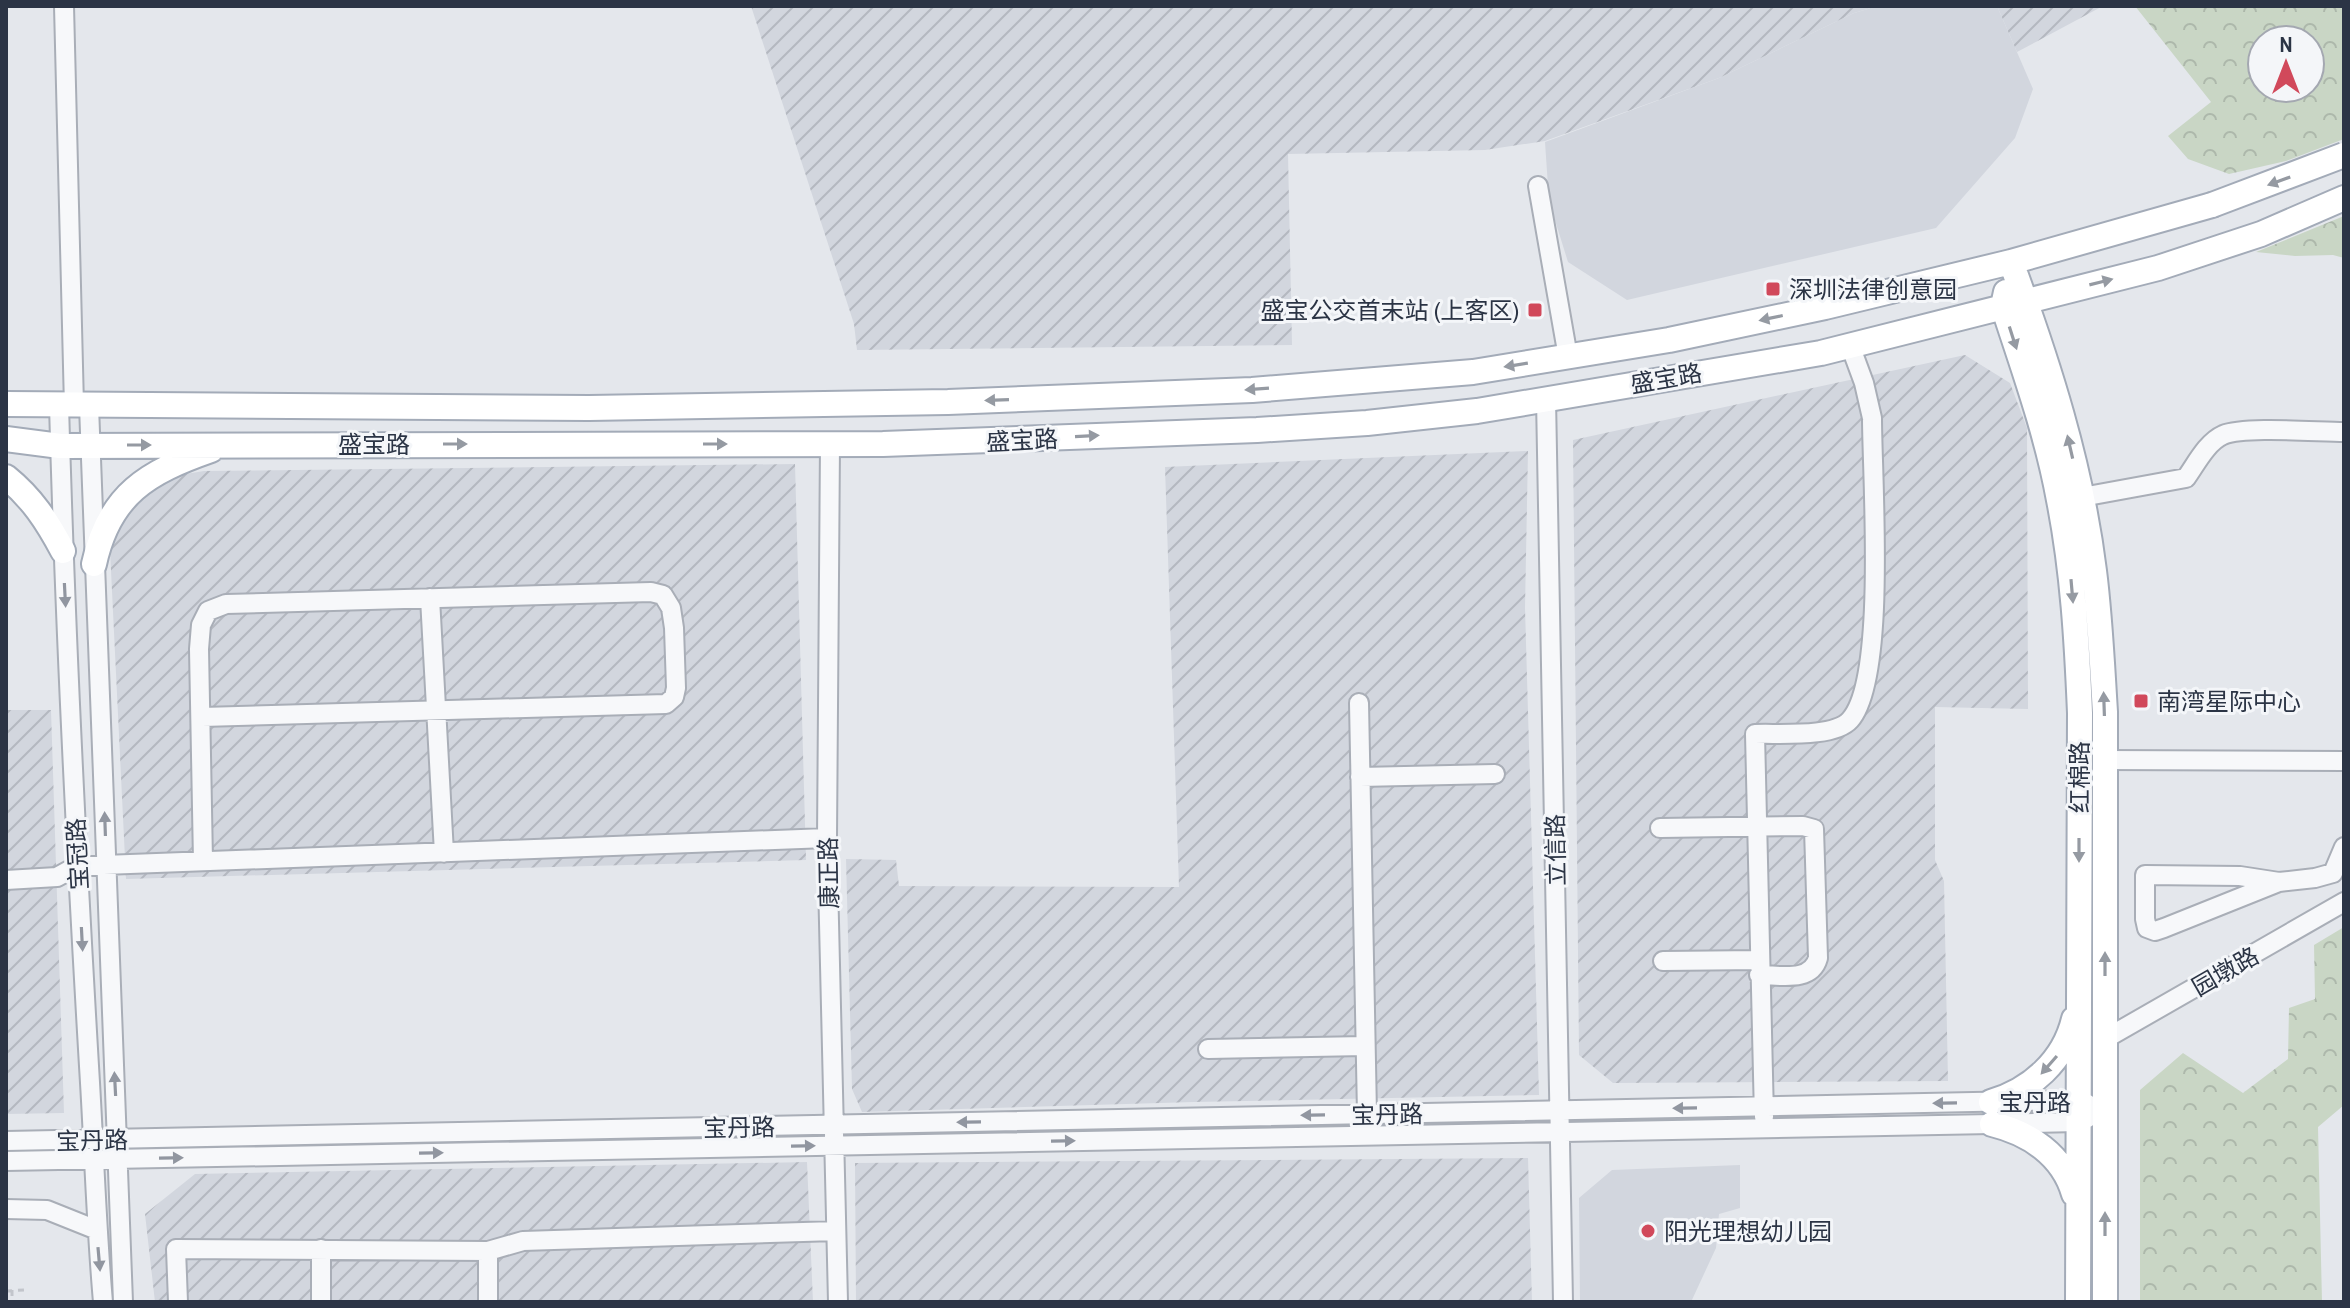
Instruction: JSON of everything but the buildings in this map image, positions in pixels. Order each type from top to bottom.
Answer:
[{"type":"main road","points":[[2011,262],[2212,205],[2344,155]]},
{"type":"main road","points":[[2014,304],[2158,268],[2261,234],[2344,198]]},
{"type":"main road","name":"盛宝路","points":[[6,404],[589,408],[948,402],[1252,390],[1473,372],[1669,340],[1825,307],[2011,262]]},
{"type":"main road","name":"红棉路","points":[[2011,262],[2014,304],[2059,499],[2071,570],[2080,713],[2078,1302]]},
{"type":"main road","name":"盛宝路","points":[[6,439],[60,446],[830,444],[988,442],[1367,423],[1477,411],[1821,353],[2014,304]]},
{"type":"main road","name":"红棉路","points":[[2014,304],[2066,430],[2082,497],[2101,636],[2105,760],[2105,1302]]},
{"type":"main road","points":[[94,564],[100,538],[111,515],[127,495],[148,477],[174,463],[228,444]]},
{"type":"main road","points":[[6,477],[29,496],[63,551]]},
{"type":"main road","points":[[2078,1209],[2068,1179],[2049,1153],[1992,1113],[2032,1083],[2061,1051],[2079,1001]]},
{"type":"street","points":[[64,6],[74,406]]},
{"type":"street","points":[[1538,186],[1568,357]]},
{"type":"street","points":[[1764,1128],[1755,734],[1831,731],[1850,721],[1865,693],[1874,639],[1872,418],[1864,383],[1850,345]]},
{"type":"street","name":"立信路","points":[[1546,399],[1563,1302]]},
{"type":"street","name":"宝冠路","points":[[74,406],[90,445],[123,1302]]},
{"type":"street","name":"宝冠路","points":[[74,406],[60,446],[63,551],[77,866],[103,1302]]},
{"type":"street","points":[[2082,497],[2186,478],[2206,450],[2223,435],[2254,431],[2344,432]]},
{"type":"street","name":"康正路","points":[[830,444],[827,838],[838,1302]]},
{"type":"street","points":[[202,717],[666,704],[674,697],[676,688],[671,608],[663,595],[651,592],[226,604],[208,611],[201,625],[199,649],[203,861]]},
{"type":"street","points":[[430,598],[444,853]]},
{"type":"street","points":[[1359,703],[1367,1114]]},
{"type":"street","points":[[2105,760],[2344,761]]},
{"type":"street","points":[[1360,777],[1495,774]]},
{"type":"street","points":[[1660,828],[1803,826],[1810,827],[1816,833],[1818,958],[1811,972],[1803,975],[1759,968],[1663,961]]},
{"type":"street","points":[[6,880],[57,877],[77,866],[827,838]]},
{"type":"street","points":[[2279,882],[2164,928],[2155,931],[2147,928],[2145,875],[2240,876],[2279,882],[2315,878],[2333,873],[2344,847]]},
{"type":"street","name":"园墩路","points":[[2105,1039],[2344,902]]},
{"type":"street","points":[[1208,1049],[1365,1046]]},
{"type":"street","name":"宝丹路","points":[[6,1141],[1763,1107],[1992,1113]]},
{"type":"street","name":"宝丹路","points":[[6,1161],[1764,1128],[1992,1113],[2105,1111]]},
{"type":"street","points":[[6,1209],[47,1210],[97,1230]]},
{"type":"street","points":[[178,1302],[176,1249],[488,1251],[523,1241],[836,1231]]},
{"type":"street","points":[[321,1249],[321,1302]]},
{"type":"street","points":[[488,1251],[488,1302]]},
{"type":"path","points":[[12,1290],[12,1302]]},
{"type":"path","points":[[6,1291],[24,1290]]},
{"type":"shaded area","points":[[751,6],[1878,6],[1854,13],[1719,78],[1545,141],[1485,150],[1288,154],[1292,345],[857,350],[854,324]]},
{"type":"shaded area","name":"深圳法律创意园","points":[[1878,6],[1997,6],[2033,89],[2015,138],[1936,228],[1627,300],[1568,262],[1549,201],[1545,142],[1719,78],[1854,13]]},
{"type":"shaded area","points":[[1997,6],[2103,6],[2017,52]]},
{"type":"shaded area","points":[[1965,355],[2010,383],[2027,428],[2028,709],[1935,707],[1935,860],[1944,881],[1948,1081],[1613,1083],[1579,1055],[1573,440]]},
{"type":"shaded area","points":[[1528,451],[1525,608],[1539,1095],[862,1112],[852,1089],[846,859],[896,860],[899,886],[1179,887],[1165,467]]},
{"type":"shaded area","points":[[795,464],[806,860],[126,879],[110,550],[121,515],[146,492],[173,476],[204,471]]},
{"type":"shaded area","points":[[6,710],[51,710],[64,1113],[6,1114]]},
{"type":"shaded area","points":[[1528,1158],[1532,1302],[856,1302],[855,1163]]},
{"type":"shaded area","points":[[807,1162],[813,1302],[155,1302],[145,1214],[195,1174]]},
{"type":"shaded area","name":"阳光理想幼儿园","points":[[1740,1165],[1740,1208],[1719,1214],[1716,1248],[1691,1302],[1580,1302],[1579,1198],[1612,1170]]},
{"type":"green space","points":[[2135,6],[2344,6],[2344,139],[2286,161],[2229,174],[2188,159],[2168,136],[2211,102]]},
{"type":"green space","points":[[2344,216],[2344,258],[2256,252]]},
{"type":"green space","points":[[2344,927],[2344,1105],[2318,1127],[2322,1302],[2140,1302],[2140,1090],[2183,1053],[2243,1093],[2288,1059],[2289,1008],[2315,999],[2314,945]]},
{"type":"place","name":"深圳法律创意园","points":[[1773,289]]},
{"type":"place","name":"盛宝公交首末站 (上客区)","points":[[1535,310]]},
{"type":"place","name":"南湾星际中心","points":[[2141,701]]},
{"type":"place","name":"阳光理想幼儿园","points":[[1648,1231]]}]
